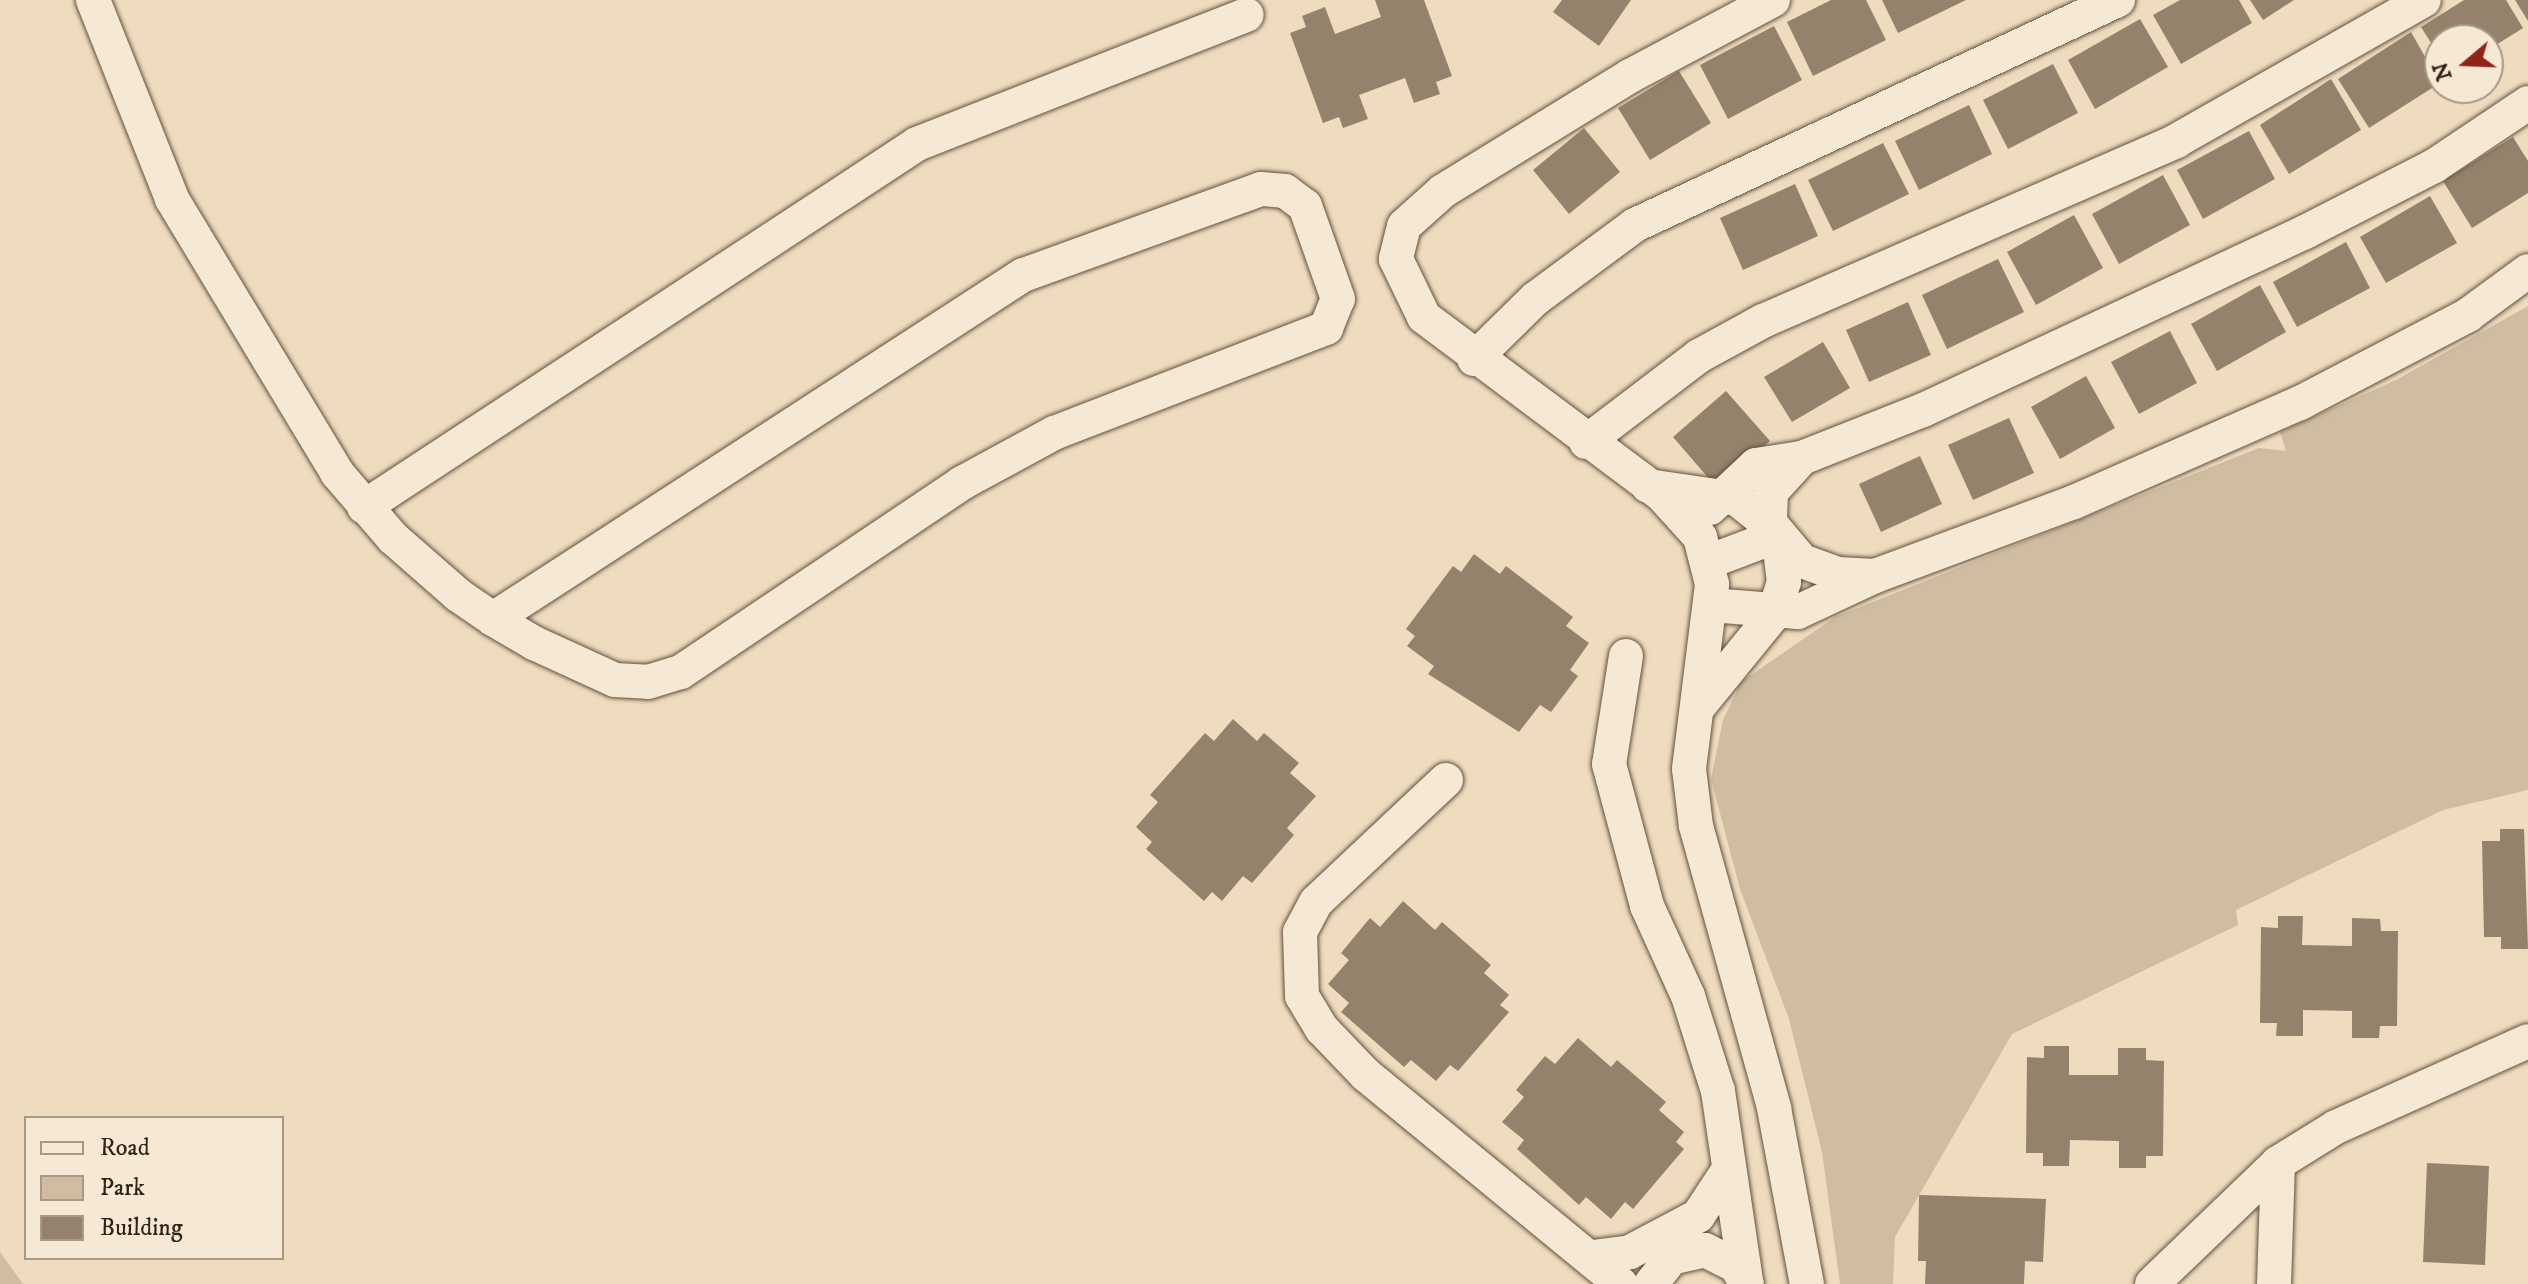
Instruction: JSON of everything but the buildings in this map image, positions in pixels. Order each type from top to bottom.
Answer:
[{"type":"street","points":[[93,0],[172,199],[364,507],[424,568],[493,619],[615,680],[648,682],[681,672],[1007,457],[1326,328],[1338,299],[1305,206],[1285,191],[1261,189],[1023,275],[493,619]]},
{"type":"street","points":[[1704,550],[1645,486],[1474,359],[1408,296],[1396,259],[1404,226],[1443,191],[1563,116],[1773,0]]},
{"type":"street","points":[[1474,359],[1535,299],[1635,225],[2118,0]]},
{"type":"street","points":[[1586,442],[1675,372],[1763,321],[2176,141],[2424,0]]},
{"type":"street","points":[[364,507],[892,158],[983,114],[1247,15]]},
{"type":"street","points":[[1807,1284],[1774,1108],[1696,826],[1689,769],[1711,605],[1704,550],[1719,493],[1756,465],[1802,458],[1923,410],[2277,245],[2434,166],[2528,103]]},
{"type":"street","points":[[1711,605],[1773,615],[1829,602],[1875,576],[2074,502],[2300,403],[2468,315],[2528,271]]},
{"type":"street","points":[[1697,710],[1730,659],[1773,615],[1784,582],[1774,537],[1771,492],[1802,458]]},
{"type":"street","points":[[1645,486],[1719,493],[1752,509],[1774,537],[1820,569],[1875,576]]},
{"type":"street","points":[[1704,550],[1774,537]]},
{"type":"street","points":[[1626,656],[1609,764],[1647,906],[1688,996],[1718,1091],[1746,1282]]},
{"type":"street","points":[[1446,780],[1316,902],[1300,932],[1302,996],[1322,1029],[1365,1074],[1592,1257],[1621,1284]]},
{"type":"street","points":[[2152,1284],[2278,1163],[2364,1113],[2528,1041]]},
{"type":"street","points":[[2274,1284],[2278,1163]]},
{"type":"street","points":[[1592,1257],[1630,1252],[1698,1216],[1729,1169]]},
{"type":"street","points":[[1651,1284],[1671,1258],[1705,1250],[1729,1260],[1746,1282]]},
{"type":"green space","points":[[2528,306],[2528,790],[2443,810],[2236,910],[2238,925],[2012,1034],[1895,1237],[1893,1284],[1840,1284],[1822,1152],[1789,1019],[1740,889],[1711,779],[1723,720],[1741,682],[1835,617],[2259,448],[2286,451],[2280,432],[2396,380]]},
{"type":"green space","points":[[0,1252],[23,1284],[0,1284]]}]
